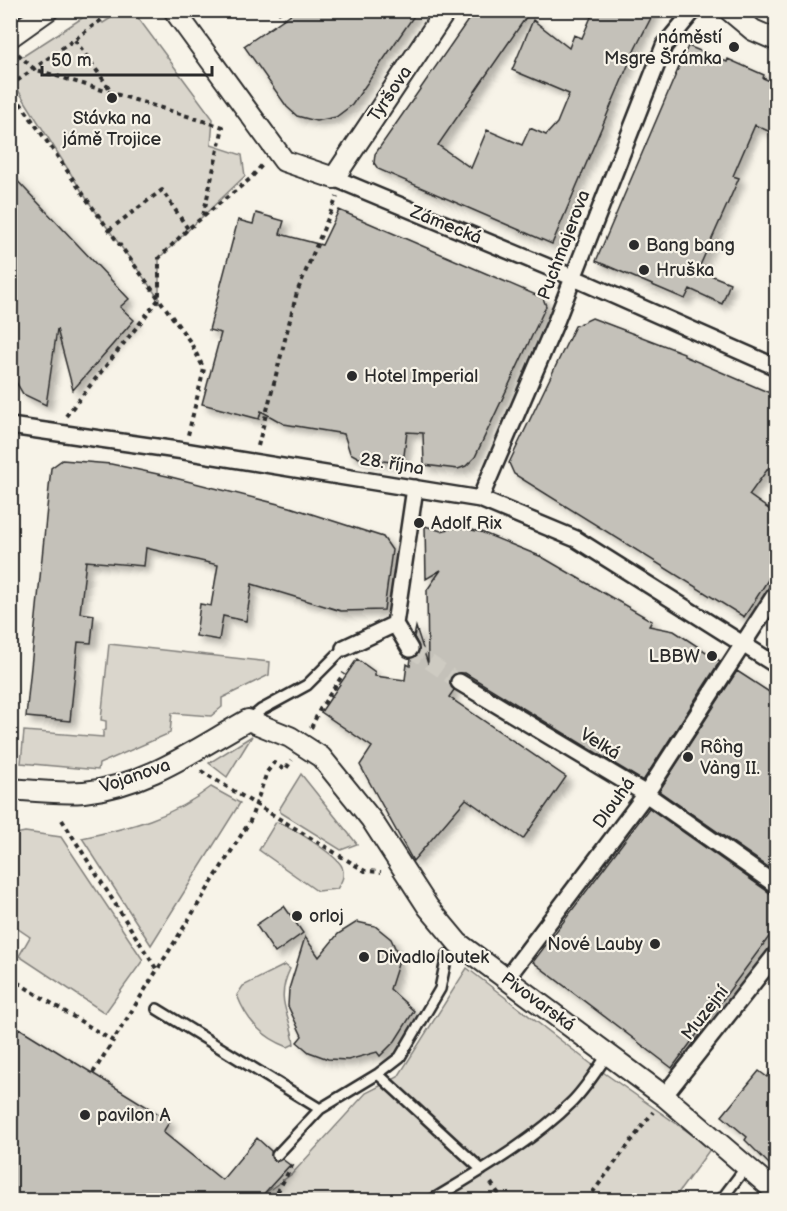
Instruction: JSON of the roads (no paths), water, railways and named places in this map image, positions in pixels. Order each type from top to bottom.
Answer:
[{"type":"street","points":[[13,44],[48,10]]},
{"type":"street","name":"Zámecká","points":[[174,10],[285,161],[339,180],[572,277],[777,367]]},
{"type":"street","name":"Tyršova","points":[[339,180],[446,10]]},
{"type":"street","name":"Puchmajerova","points":[[480,499],[555,324],[664,46],[694,10]]},
{"type":"street","points":[[729,10],[753,30],[777,40]]},
{"type":"street","name":"28. října","points":[[10,426],[184,450],[480,499],[576,539],[777,665]]},
{"type":"street","points":[[410,649],[394,624],[415,488]]},
{"type":"street","name":"Dlouhá","points":[[506,979],[646,794],[739,640],[777,593]]},
{"type":"street","points":[[349,646],[394,624]]},
{"type":"street","name":"Velká","points":[[459,682],[646,794],[777,885]]},
{"type":"street","name":"Pivovarská","points":[[248,720],[269,727],[321,757],[371,819],[429,907],[458,943],[664,1095],[777,1192]]},
{"type":"street","name":"Vojanova","points":[[10,789],[62,793],[86,792],[141,778],[181,760],[248,720]]},
{"type":"street","name":"Muzejní","points":[[664,1095],[777,954]]},
{"type":"lane","points":[[248,720],[261,710],[307,685],[349,646]]},
{"type":"lane","points":[[277,1155],[320,1109],[400,1058],[440,989],[447,955]]},
{"type":"lane","points":[[157,1009],[320,1109]]},
{"type":"lane","points":[[432,1200],[482,1170],[557,1116],[574,1101],[609,1054]]},
{"type":"lane","points":[[378,1074],[482,1170]]},
{"type":"lane","points":[[721,1200],[746,1167]]},
{"type":"tunnel","points":[[410,649],[459,682]]},
{"type":"tram line","points":[[10,22],[26,10]]},
{"type":"place","name":"náměstí Msgre Šrámka","points":[[734,47]]},
{"type":"place","name":"Stávka na jámě Trojice","points":[[112,98]]},
{"type":"place","name":"Bang bang","points":[[634,245]]},
{"type":"place","name":"Hruška","points":[[644,270]]},
{"type":"place","name":"Hotel Imperial","points":[[352,376]]},
{"type":"place","name":"Adolf Rix","points":[[419,523]]},
{"type":"place","name":"LBBW","points":[[712,656]]},
{"type":"place","name":"Rồng Vàng II.","points":[[688,757]]},
{"type":"place","name":"orloj","points":[[297,916]]},
{"type":"place","name":"Nové Lauby","points":[[655,944]]},
{"type":"place","name":"Divadlo loutek","points":[[364,957]]},
{"type":"place","name":"pavilon A","points":[[85,1115]]}]
